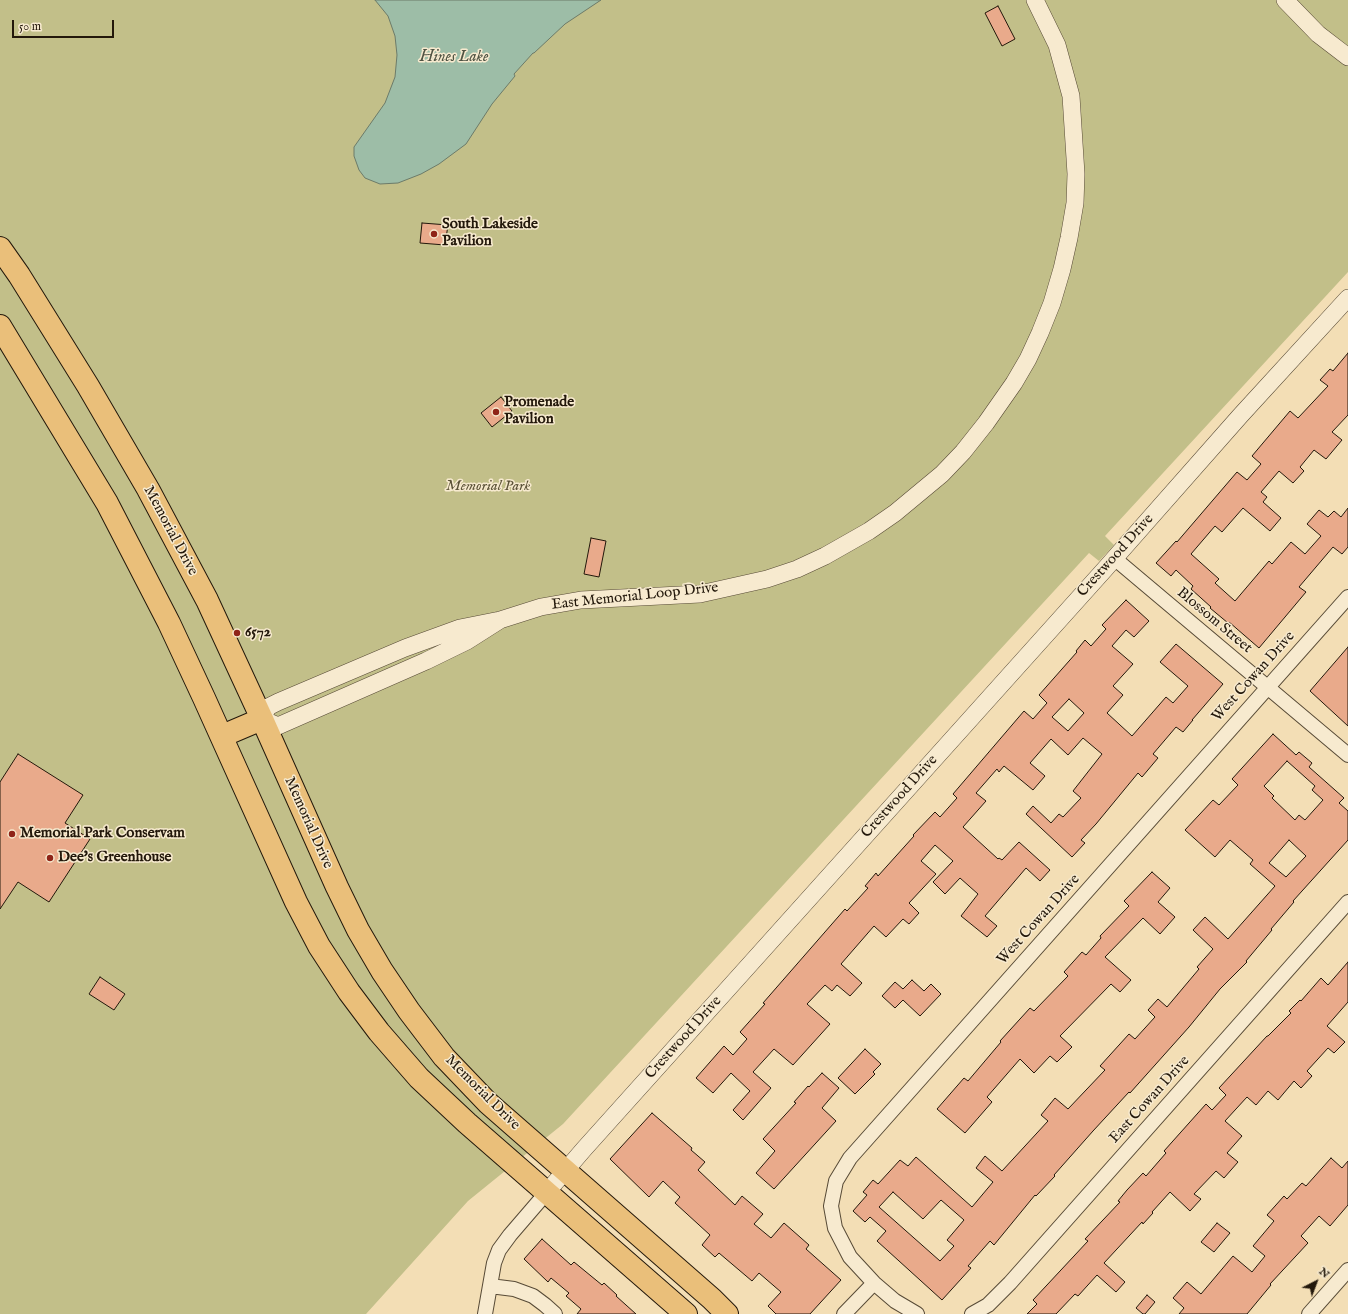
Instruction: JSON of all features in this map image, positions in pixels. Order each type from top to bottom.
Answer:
[{"type":"main road","name":"Memorial Drive","points":[[0,248],[19,275],[88,386],[148,489],[207,600],[262,719],[336,887],[358,930],[382,971],[409,1011],[444,1057],[488,1103],[712,1299],[727,1314]]},
{"type":"main road","name":"Memorial Drive","points":[[0,326],[107,503],[169,623],[222,736],[296,902],[319,946],[349,992],[379,1032],[419,1078],[468,1123],[686,1314]]},
{"type":"main road","points":[[222,736],[262,719]]},
{"type":"street","name":"East Memorial Loop Drive","points":[[262,719],[268,707],[405,648],[460,628],[500,620],[541,607],[581,600],[700,594],[767,579],[797,569],[838,549],[880,524],[942,474],[963,452],[982,428],[1014,383],[1040,333],[1062,269],[1074,210],[1076,174],[1071,96],[1057,45],[1034,0]]},
{"type":"street","points":[[1285,0],[1318,34],[1348,57]]},
{"type":"street","name":"Crestwood Drive","points":[[485,1314],[494,1264],[499,1250],[510,1235],[1240,416],[1348,298]]},
{"type":"street","name":"Blossom Street","points":[[1114,558],[1348,755]]},
{"type":"street","name":"West Cowan Drive","points":[[874,1283],[850,1257],[835,1228],[831,1206],[836,1181],[850,1158],[1348,597]]},
{"type":"street","name":"East Cowan Drive","points":[[972,1314],[988,1305],[1010,1283],[1348,902]]},
{"type":"street","points":[[1309,1314],[1348,1270]]},
{"type":"street","points":[[844,1314],[874,1283],[895,1301],[917,1314]]},
{"type":"street","points":[[490,1286],[514,1289],[533,1296],[555,1314]]},
{"type":"green space","name":"Memorial Park","points":[[0,0],[1348,0],[1348,272],[1105,536],[1114,545],[1099,561],[1089,553],[563,1124],[468,1201],[366,1314],[0,1314]]},
{"type":"water","name":"Hines Lake","points":[[375,0],[601,0],[565,24],[533,53],[514,74],[515,76],[492,104],[466,144],[439,164],[421,174],[398,183],[380,184],[365,178],[359,170],[354,156],[354,147],[385,103],[395,77],[397,55],[395,36],[388,16]]},
{"type":"building","points":[[998,6],[1015,39],[1002,46],[985,13]]},
{"type":"building","name":"South Lakeside Pavilion","points":[[422,223],[448,225],[445,245],[420,243]]},
{"type":"building","points":[[1348,353],[1348,415],[1332,432],[1342,440],[1326,459],[1314,450],[1300,467],[1304,471],[1293,483],[1279,471],[1261,492],[1267,497],[1263,502],[1281,518],[1270,531],[1243,508],[1222,532],[1215,526],[1191,554],[1219,579],[1215,583],[1235,601],[1269,561],[1272,564],[1291,542],[1305,554],[1321,536],[1307,524],[1319,510],[1328,517],[1334,511],[1341,517],[1348,508],[1348,547],[1342,554],[1333,547],[1299,587],[1306,592],[1259,648],[1210,608],[1211,607],[1191,589],[1193,586],[1176,570],[1171,576],[1156,563],[1176,541],[1177,542],[1237,472],[1247,480],[1261,464],[1252,456],[1290,411],[1298,418],[1328,386],[1320,380],[1330,369],[1333,371]]},
{"type":"building","name":"Promenade Pavilion","points":[[501,397],[512,411],[492,427],[481,413]]},
{"type":"building","points":[[591,538],[606,541],[599,577],[584,574]]},
{"type":"building","points":[[1126,600],[1149,621],[1134,637],[1126,630],[1112,646],[1133,664],[1113,686],[1123,695],[1107,713],[1132,736],[1166,697],[1173,703],[1188,686],[1160,662],[1176,644],[1223,684],[1183,732],[1176,727],[1153,754],[1158,758],[1142,777],[1138,773],[1081,840],[1085,843],[1072,857],[1026,814],[1033,806],[1051,823],[1059,814],[1063,817],[1081,798],[1073,791],[1102,754],[1083,738],[1068,755],[1051,739],[1030,763],[1045,776],[1033,790],[1004,766],[999,772],[997,769],[976,793],[986,801],[963,827],[998,859],[999,858],[1002,860],[1019,842],[1050,870],[1040,881],[1026,868],[985,916],[997,926],[987,937],[961,916],[978,894],[960,878],[945,894],[933,882],[953,861],[935,845],[921,861],[936,874],[909,903],[919,913],[909,924],[903,919],[886,937],[874,926],[841,964],[862,983],[850,996],[837,985],[832,991],[825,985],[807,1004],[830,1024],[793,1065],[774,1049],[753,1072],[771,1088],[743,1120],[733,1110],[750,1091],[731,1073],[713,1093],[696,1078],[724,1046],[733,1055],[747,1039],[740,1032],[765,1004],[763,1003],[845,909],[847,911],[868,888],[865,886],[876,873],[878,876],[935,812],[940,817],[957,798],[953,794],[1024,711],[1033,719],[1047,703],[1039,695],[1077,652],[1076,651],[1085,640],[1091,646],[1106,629],[1102,625]],"holes":[[[1069,699],[1084,713],[1068,731],[1052,717]]]},
{"type":"building","points":[[1348,647],[1348,726],[1310,691]]},
{"type":"building","points":[[1273,734],[1296,755],[1299,752],[1312,763],[1309,767],[1344,798],[1339,803],[1348,811],[1348,840],[1293,901],[1294,902],[1246,961],[1247,962],[1220,989],[1189,1027],[1130,1093],[1129,1092],[1093,1131],[1054,1175],[1055,1176],[1036,1196],[1035,1195],[994,1245],[990,1241],[968,1266],[971,1268],[942,1300],[877,1241],[886,1231],[870,1217],[865,1222],[853,1211],[867,1195],[863,1192],[873,1180],[878,1184],[900,1160],[908,1166],[916,1157],[972,1207],[993,1182],[976,1168],[985,1156],[1002,1171],[1048,1121],[1041,1115],[1055,1098],[1068,1109],[1105,1070],[1100,1066],[1129,1034],[1135,1039],[1155,1017],[1148,1010],[1158,999],[1167,1007],[1199,969],[1197,967],[1213,949],[1193,930],[1205,917],[1228,939],[1275,886],[1250,864],[1253,860],[1230,840],[1215,857],[1185,830],[1213,800],[1219,805],[1238,785],[1232,779]],"holes":[[[1287,761],[1315,786],[1312,790],[1323,800],[1305,820],[1299,815],[1295,820],[1272,798],[1274,796],[1264,786]],[[1289,840],[1306,856],[1286,877],[1269,863]],[[893,1192],[923,1219],[941,1200],[964,1220],[947,1240],[954,1246],[940,1261],[879,1207]]]},
{"type":"building","points":[[18,754],[83,795],[65,823],[90,839],[49,902],[18,882],[0,909],[0,782]]},
{"type":"building","points":[[1152,872],[1170,888],[1158,902],[1175,917],[1160,934],[1143,918],[1105,957],[1131,980],[1120,992],[1111,984],[1060,1036],[1072,1047],[1057,1062],[1050,1056],[1034,1073],[1020,1059],[987,1097],[992,1102],[965,1133],[937,1109],[964,1078],[968,1081],[1001,1042],[1000,1041],[1030,1008],[1034,1011],[1068,976],[1064,972],[1082,952],[1086,955],[1101,938],[1100,936],[1129,906],[1124,901]]},
{"type":"building","points":[[1348,962],[1348,1002],[1327,1026],[1345,1042],[1334,1053],[1328,1048],[1307,1071],[1312,1076],[1301,1088],[1294,1081],[1278,1100],[1268,1091],[1256,1105],[1247,1097],[1225,1121],[1242,1136],[1227,1153],[1238,1162],[1224,1178],[1216,1171],[1194,1194],[1201,1199],[1190,1211],[1170,1192],[1143,1224],[1142,1222],[1104,1263],[1125,1282],[1116,1292],[1097,1275],[1078,1296],[1075,1294],[1056,1314],[1027,1314],[1037,1304],[1033,1300],[1088,1241],[1085,1239],[1120,1202],[1118,1201],[1127,1190],[1143,1173],[1146,1176],[1166,1153],[1164,1151],[1206,1104],[1212,1110],[1226,1095],[1219,1088],[1267,1036],[1291,1013],[1289,1011],[1300,1000],[1301,1001],[1321,978],[1328,985]]},
{"type":"building","points":[[100,977],[125,994],[114,1010],[89,994]]},
{"type":"building","points":[[912,980],[924,991],[931,984],[941,994],[920,1016],[903,1000],[895,1008],[882,996],[895,982],[903,989]]},
{"type":"building","points":[[865,1049],[881,1064],[873,1072],[875,1074],[855,1094],[838,1078]]},
{"type":"building","points":[[822,1073],[839,1088],[822,1108],[836,1121],[774,1189],[756,1173],[775,1151],[763,1139],[796,1103],[794,1102],[808,1086],[809,1087]]},
{"type":"building","points":[[652,1113],[692,1148],[691,1150],[705,1162],[698,1170],[735,1205],[742,1196],[763,1214],[754,1224],[771,1238],[784,1223],[809,1245],[806,1249],[841,1280],[810,1314],[776,1314],[768,1306],[781,1292],[759,1273],[752,1281],[719,1253],[715,1257],[702,1245],[710,1235],[675,1203],[680,1197],[663,1181],[649,1197],[610,1159]]},
{"type":"building","points":[[1331,1158],[1342,1168],[1348,1161],[1348,1205],[1330,1226],[1319,1216],[1301,1236],[1308,1243],[1270,1284],[1271,1285],[1247,1314],[1179,1314],[1184,1308],[1173,1298],[1187,1282],[1201,1294],[1233,1256],[1252,1272],[1265,1256],[1253,1246],[1274,1221],[1267,1215],[1284,1196],[1287,1199],[1302,1183],[1306,1186]]},
{"type":"building","points":[[1217,1223],[1230,1233],[1214,1252],[1201,1242]]},
{"type":"building","points":[[542,1239],[571,1265],[574,1262],[602,1285],[604,1283],[636,1314],[577,1314],[581,1309],[566,1296],[569,1293],[551,1278],[548,1282],[524,1259]]},
{"type":"building","points":[[1147,1295],[1155,1302],[1145,1314],[1143,1314],[1136,1308]]},
{"type":"place","name":"South Lakeside Pavilion","points":[[434,234]]},
{"type":"place","name":"Promenade Pavilion","points":[[496,412]]},
{"type":"place","name":"6572","points":[[237,633]]},
{"type":"place","name":"Memorial Park Conservam","points":[[12,834]]},
{"type":"place","name":"Dee's Greenhouse","points":[[50,858]]}]
